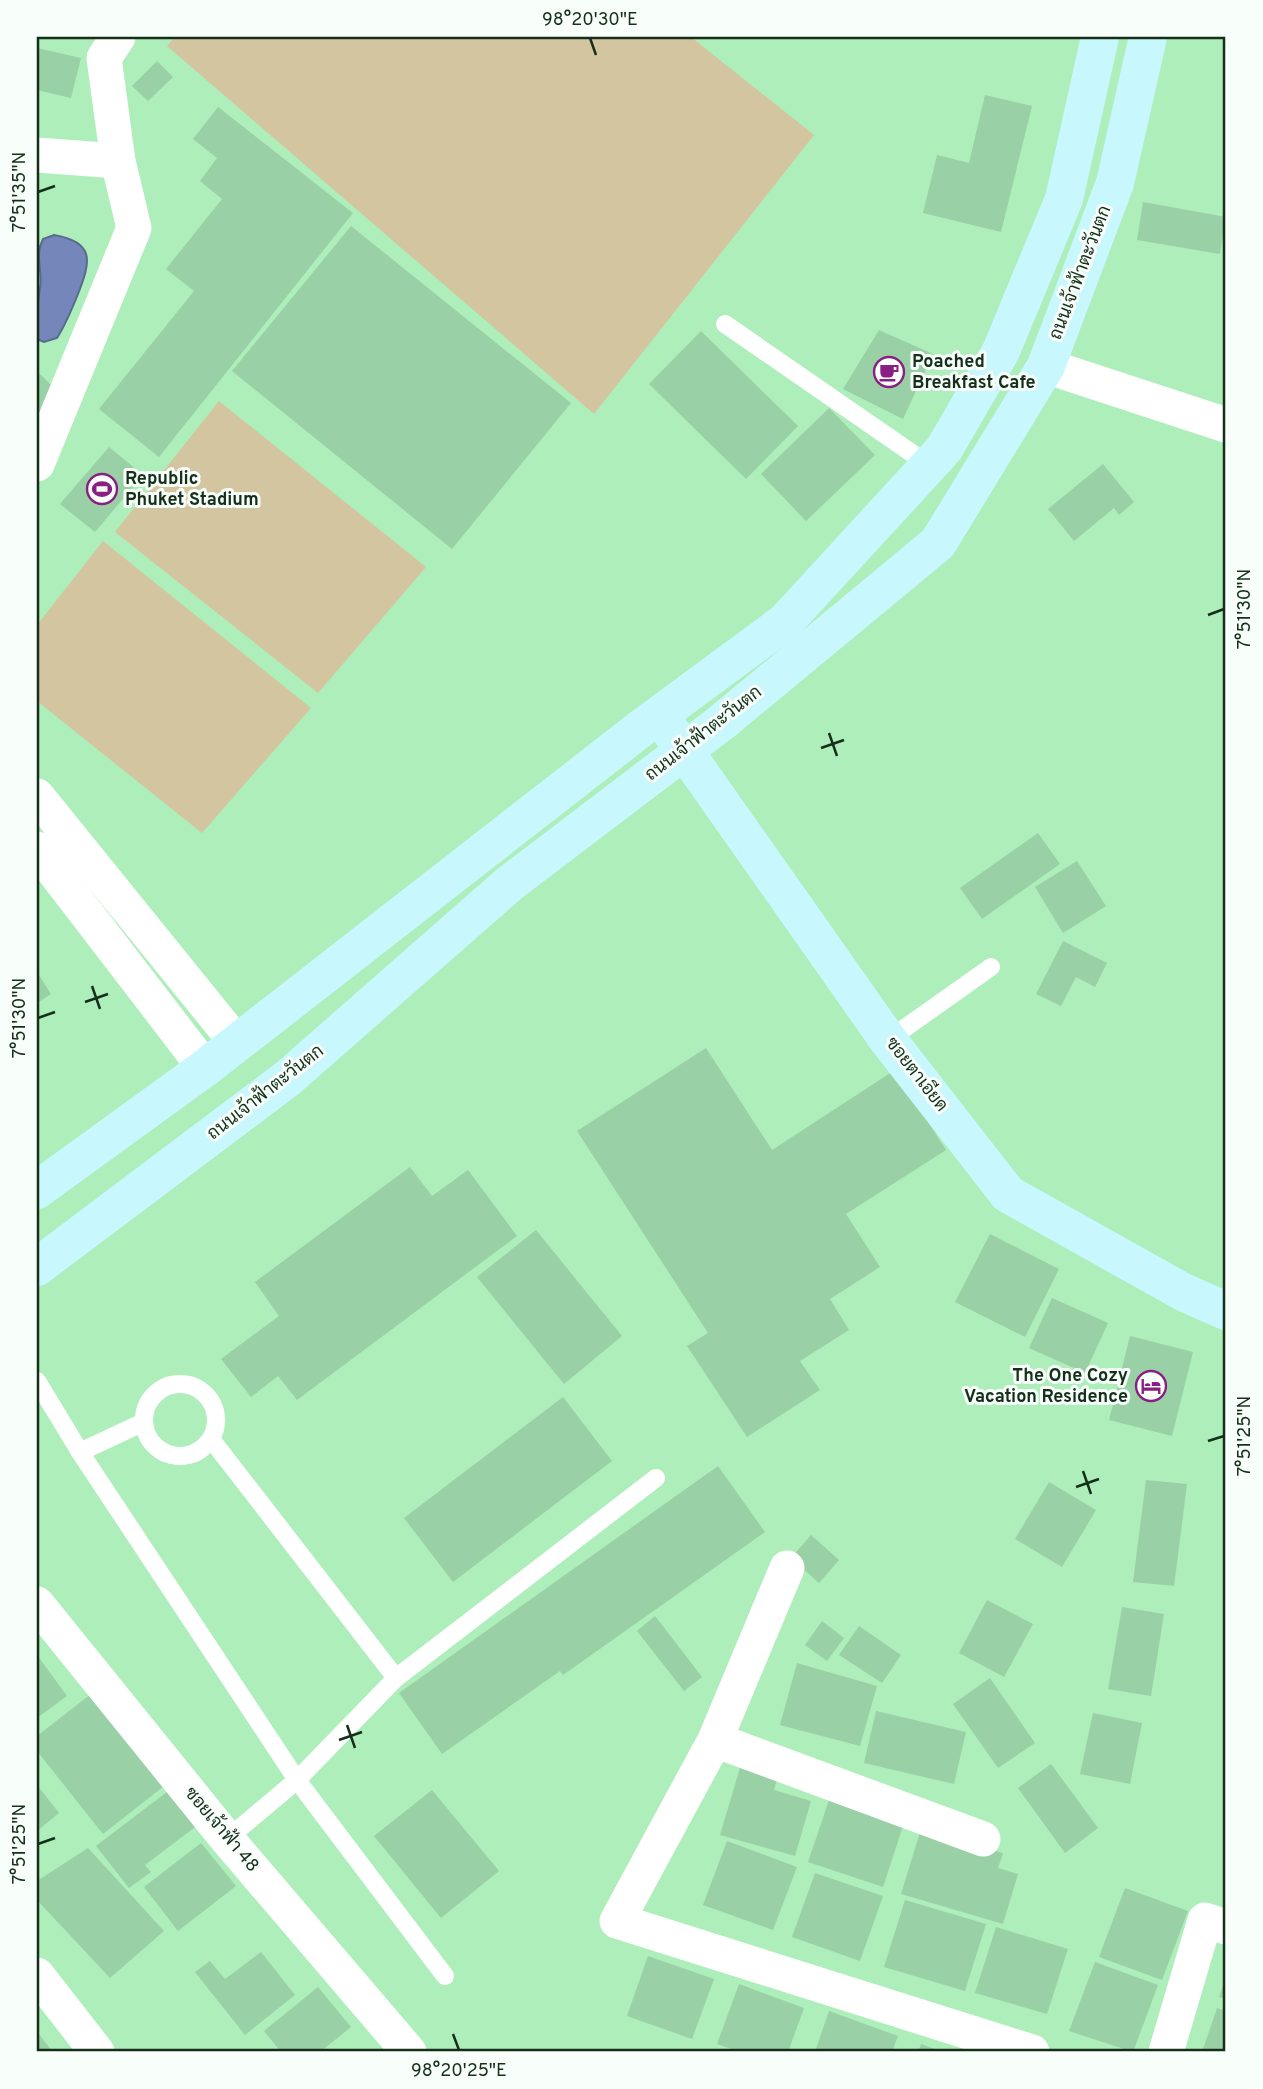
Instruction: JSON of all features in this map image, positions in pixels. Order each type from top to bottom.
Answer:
[{"type":"main road","points":[[37,1190],[205,1068],[658,716],[785,622],[944,449],[1001,351],[1063,199],[1100,37]]},
{"type":"main road","name":"ถนนเจ้าฟ้าตะวันตก","points":[[37,1268],[288,1078],[509,884],[686,749],[938,543],[1046,366],[1115,183],[1148,37]]},
{"type":"main road","name":"ซอยตาเอียด","points":[[658,716],[686,749],[888,1040],[1008,1194],[1183,1292],[1226,1311]]},
{"type":"street","points":[[37,464],[134,228],[118,161],[104,58],[118,37]]},
{"type":"street","points":[[37,155],[118,161]]},
{"type":"street","points":[[1046,366],[1226,425]]},
{"type":"street","points":[[37,796],[236,1042]]},
{"type":"street","points":[[37,849],[205,1068]]},
{"type":"street","points":[[788,1568],[715,1741],[617,1921],[1032,2052]]},
{"type":"street","name":"ซอยเจ้าฟ้า 48","points":[[38,1609],[227,1839],[409,2052]]},
{"type":"street","points":[[715,1741],[983,1839]]},
{"type":"street","points":[[1166,2052],[1205,1920],[1226,1927]]},
{"type":"street","points":[[37,1975],[97,2052]]},
{"type":"lane","points":[[725,324],[929,465]]},
{"type":"lane","points":[[888,1040],[991,967]]},
{"type":"lane","points":[[37,1381],[80,1452],[297,1780],[445,1976]]},
{"type":"lane","points":[[175,1384],[194,1386],[212,1402],[216,1418],[211,1439],[196,1452],[174,1455],[153,1444],[144,1422],[148,1402],[156,1392],[175,1384]]},
{"type":"lane","points":[[80,1452],[144,1422]]},
{"type":"lane","points":[[211,1439],[396,1678]]},
{"type":"lane","points":[[227,1839],[297,1780],[396,1678],[656,1478]]},
{"type":"shaded area","points":[[175,37],[691,37],[814,135],[594,414],[167,46]]},
{"type":"shaded area","points":[[219,401],[426,567],[318,693],[115,532]]},
{"type":"shaded area","points":[[103,541],[311,708],[202,833],[37,701],[37,625]]},
{"type":"water","points":[[54,235],[67,238],[83,248],[87,263],[86,272],[63,327],[57,338],[44,342],[37,339],[41,281],[39,251],[43,239]]},
{"type":"building","points":[[37,48],[81,58],[71,98],[37,90]]},
{"type":"building","points":[[157,61],[173,77],[148,101],[132,86]]},
{"type":"building","points":[[985,95],[1032,106],[1001,232],[923,213],[937,155],[969,163]]},
{"type":"building","points":[[218,107],[353,213],[159,457],[99,409],[194,291],[166,269],[222,199],[200,181],[217,158],[193,139]]},
{"type":"building","points":[[1143,202],[1226,217],[1220,254],[1137,240]]},
{"type":"building","points":[[351,226],[571,403],[452,549],[232,371]]},
{"type":"building","name":"Poached Breakfast Cafe","points":[[879,330],[933,354],[903,419],[843,389]]},
{"type":"building","points":[[701,331],[798,426],[746,479],[649,384]]},
{"type":"building","points":[[37,371],[63,397],[37,424]]},
{"type":"building","points":[[829,408],[875,455],[806,521],[761,474]]},
{"type":"building","name":"Republic Phuket Stadium","points":[[109,447],[143,475],[95,532],[60,504]]},
{"type":"building","points":[[1103,464],[1134,502],[1119,515],[1114,508],[1074,541],[1048,509]]},
{"type":"building","points":[[1038,833],[1060,864],[982,919],[960,888]]},
{"type":"building","points":[[1077,861],[1106,906],[1063,933],[1035,887]]},
{"type":"building","points":[[1063,941],[1107,963],[1095,987],[1076,977],[1061,1006],[1036,994]]},
{"type":"building","points":[[37,972],[51,994],[37,1003]]},
{"type":"building","points":[[706,1048],[772,1150],[895,1070],[946,1150],[846,1214],[880,1267],[830,1299],[849,1330],[800,1361],[820,1390],[747,1437],[687,1346],[708,1333],[577,1131]]},
{"type":"building","points":[[410,1167],[432,1196],[468,1170],[517,1236],[297,1400],[278,1376],[251,1397],[221,1359],[279,1316],[255,1282]]},
{"type":"building","points":[[536,1230],[622,1336],[564,1384],[477,1277]]},
{"type":"building","points":[[990,1234],[1059,1269],[1025,1337],[955,1302]]},
{"type":"building","points":[[1052,1298],[1108,1323],[1085,1373],[1029,1348]]},
{"type":"building","name":"The One Cozy Vacation Residence","points":[[1130,1336],[1193,1352],[1172,1436],[1109,1420]]},
{"type":"building","points":[[563,1397],[612,1461],[453,1582],[404,1518]]},
{"type":"building","points":[[718,1466],[765,1532],[563,1675],[560,1671],[442,1754],[399,1693]]},
{"type":"building","points":[[1146,1480],[1187,1484],[1174,1586],[1133,1582]]},
{"type":"building","points":[[1049,1482],[1096,1510],[1062,1567],[1015,1539]]},
{"type":"building","points":[[811,1535],[839,1560],[819,1583],[791,1558]]},
{"type":"building","points":[[987,1600],[1033,1624],[1004,1677],[959,1653]]},
{"type":"building","points":[[1122,1607],[1164,1614],[1151,1696],[1108,1689]]},
{"type":"building","points":[[655,1616],[702,1677],[684,1691],[637,1631]]},
{"type":"building","points":[[822,1621],[844,1638],[827,1661],[805,1645]]},
{"type":"building","points":[[859,1626],[901,1655],[882,1683],[839,1655]]},
{"type":"building","points":[[37,1655],[67,1696],[37,1718]]},
{"type":"building","points":[[797,1663],[877,1686],[860,1746],[780,1725]]},
{"type":"building","points":[[990,1678],[1035,1743],[998,1768],[953,1704]]},
{"type":"building","points":[[91,1694],[164,1786],[103,1834],[37,1751],[37,1736]]},
{"type":"building","points":[[876,1711],[966,1732],[954,1784],[864,1763]]},
{"type":"building","points":[[1093,1713],[1142,1723],[1130,1784],[1080,1774]]},
{"type":"building","points":[[742,1761],[779,1772],[774,1790],[811,1801],[795,1856],[720,1835]]},
{"type":"building","points":[[1051,1764],[1098,1828],[1065,1853],[1018,1788]]},
{"type":"building","points":[[37,1785],[59,1813],[37,1831]]},
{"type":"building","points":[[172,1788],[199,1824],[145,1865],[151,1872],[129,1888],[96,1846]]},
{"type":"building","points":[[432,1790],[499,1871],[441,1918],[374,1836]]},
{"type":"building","points":[[829,1800],[906,1817],[883,1887],[808,1862]]},
{"type":"building","points":[[921,1829],[1003,1853],[998,1868],[1018,1874],[1003,1924],[901,1894]]},
{"type":"building","points":[[727,1841],[797,1867],[773,1930],[703,1905]]},
{"type":"building","points":[[201,1843],[236,1886],[178,1931],[144,1887]]},
{"type":"building","points":[[88,1848],[164,1931],[110,1978],[37,1900],[37,1881]]},
{"type":"building","points":[[815,1873],[883,1896],[860,1961],[792,1937]]},
{"type":"building","points":[[1125,1888],[1188,1911],[1162,1980],[1099,1957]]},
{"type":"building","points":[[905,1900],[986,1924],[965,1991],[884,1967]]},
{"type":"building","points":[[996,1927],[1068,1949],[1047,2014],[975,1993]]},
{"type":"building","points":[[261,1952],[295,1995],[245,2035],[195,1972],[210,1961],[225,1979]]},
{"type":"building","points":[[648,1956],[714,1979],[692,2039],[627,2016]]},
{"type":"building","points":[[1095,1962],[1158,1985],[1133,2052],[1069,2031]]},
{"type":"building","points":[[1226,1976],[1226,1999],[1219,1997]]},
{"type":"building","points":[[739,1984],[804,2008],[788,2052],[740,2052],[717,2044]]},
{"type":"building","points":[[318,1987],[351,2027],[320,2052],[281,2052],[264,2031]]},
{"type":"building","points":[[1217,2008],[1226,2011],[1226,2052],[1202,2052]]},
{"type":"building","points":[[829,2011],[898,2036],[892,2052],[815,2052]]},
{"type":"building","points":[[37,2032],[53,2052],[37,2052]]},
{"type":"building","points":[[921,2044],[943,2052],[918,2052]]},
{"type":"place","name":"Poached Breakfast Cafe","points":[[889,372]]},
{"type":"place","name":"Republic Phuket Stadium","points":[[102,489]]},
{"type":"place","name":"The One Cozy Vacation Residence","points":[[1151,1386]]}]
